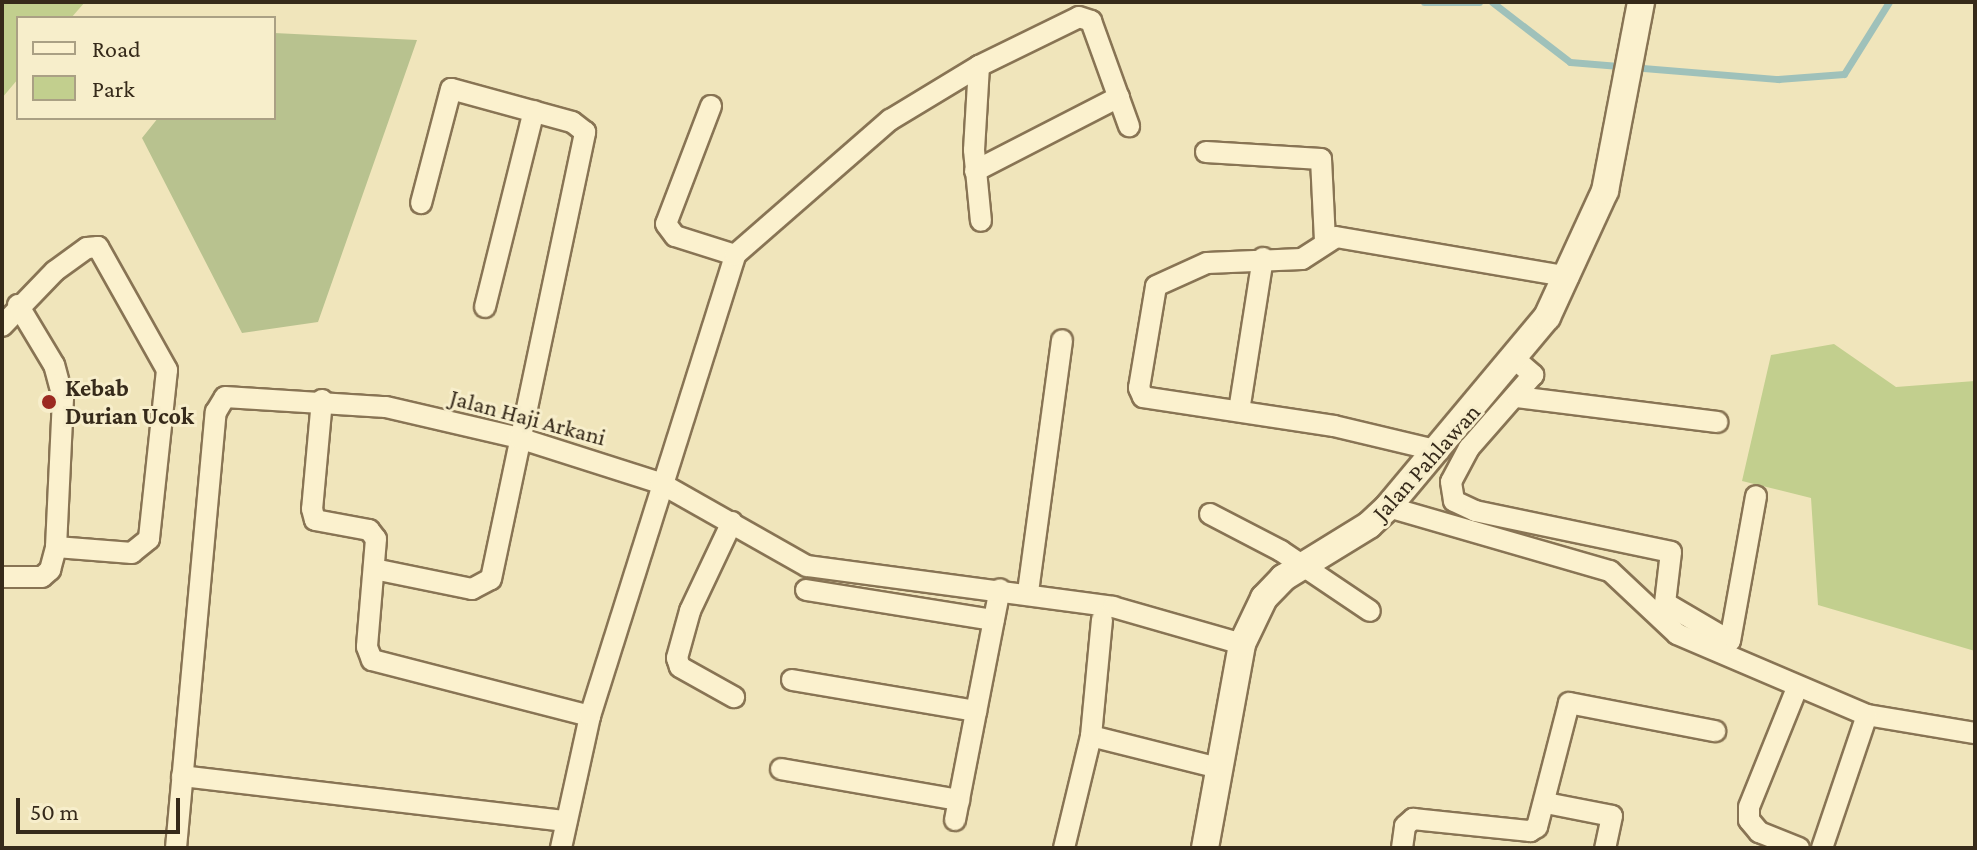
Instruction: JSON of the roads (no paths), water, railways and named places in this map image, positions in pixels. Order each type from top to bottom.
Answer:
[{"type":"street","name":"Jalan Pahlawan","points":[[1205,848],[1242,644],[1264,598],[1303,565],[1369,525],[1388,507],[1516,360],[1569,277],[1605,191],[1617,147],[1630,50],[1641,2]]},
{"type":"street","points":[[561,848],[590,716],[660,483],[735,255],[890,120],[979,66],[1084,17],[1091,21],[1129,126]]},
{"type":"street","points":[[979,66],[975,171],[981,221]]},
{"type":"street","points":[[374,569],[472,589],[487,585],[586,138],[580,126],[451,89],[421,203]]},
{"type":"street","points":[[975,171],[1119,97]]},
{"type":"street","points":[[711,106],[666,224],[675,236],[735,255]]},
{"type":"street","points":[[485,307],[534,111]]},
{"type":"street","points":[[1206,152],[1321,159],[1325,240]]},
{"type":"street","points":[[1439,451],[1140,394],[1154,289],[1207,263],[1263,258],[1302,259],[1325,240],[1336,237],[1569,277]]},
{"type":"street","points":[[2,326],[18,305],[55,271],[87,248],[98,247],[167,370],[149,539],[132,553],[56,547]]},
{"type":"street","points":[[1239,411],[1263,258]]},
{"type":"street","points":[[2,577],[42,577],[56,547],[63,398],[54,365],[18,305]]},
{"type":"street","points":[[1028,592],[1062,340]]},
{"type":"street","points":[[1516,360],[1533,375],[1517,397],[1469,448],[1451,482],[1454,501],[1475,511],[1671,552],[1665,603],[1730,641],[1756,496]]},
{"type":"street","points":[[1517,397],[1717,422]]},
{"type":"street","name":"Jalan Haji Arkani","points":[[176,848],[218,400],[322,400],[386,407],[519,438],[660,483],[787,556],[830,573],[1028,592],[1146,613],[1242,644]]},
{"type":"street","points":[[322,400],[315,520],[369,530],[376,539],[367,647],[372,660],[590,716]]},
{"type":"street","points":[[1388,507],[1610,571],[1677,634],[1797,688],[1867,715],[1975,733]]},
{"type":"street","points":[[1210,514],[1303,565],[1370,611]]},
{"type":"street","points":[[732,522],[690,611],[677,663],[734,697]]},
{"type":"street","points":[[781,769],[957,810],[1000,589]]},
{"type":"street","points":[[806,590],[994,620]]},
{"type":"street","points":[[1064,848],[1091,736],[1102,620]]},
{"type":"street","points":[[792,680],[976,711]]},
{"type":"street","points":[[1797,688],[1749,807],[1749,820],[1759,832],[1799,848]]},
{"type":"street","points":[[1402,848],[1405,826],[1413,819],[1533,831],[1546,803],[1569,703],[1715,731]]},
{"type":"street","points":[[1822,848],[1867,715]]},
{"type":"street","points":[[1091,736],[1218,768]]},
{"type":"street","points":[[182,776],[566,821]]},
{"type":"street","points":[[1546,803],[1612,816],[1605,848]]},
{"type":"waterway","points":[[1424,2],[1479,2]]},
{"type":"waterway","points":[[1492,2],[1570,62],[1778,79],[1844,74],[1889,2]]},
{"type":"place","name":"Kebab Durian Ucok","points":[[49,402]]}]
